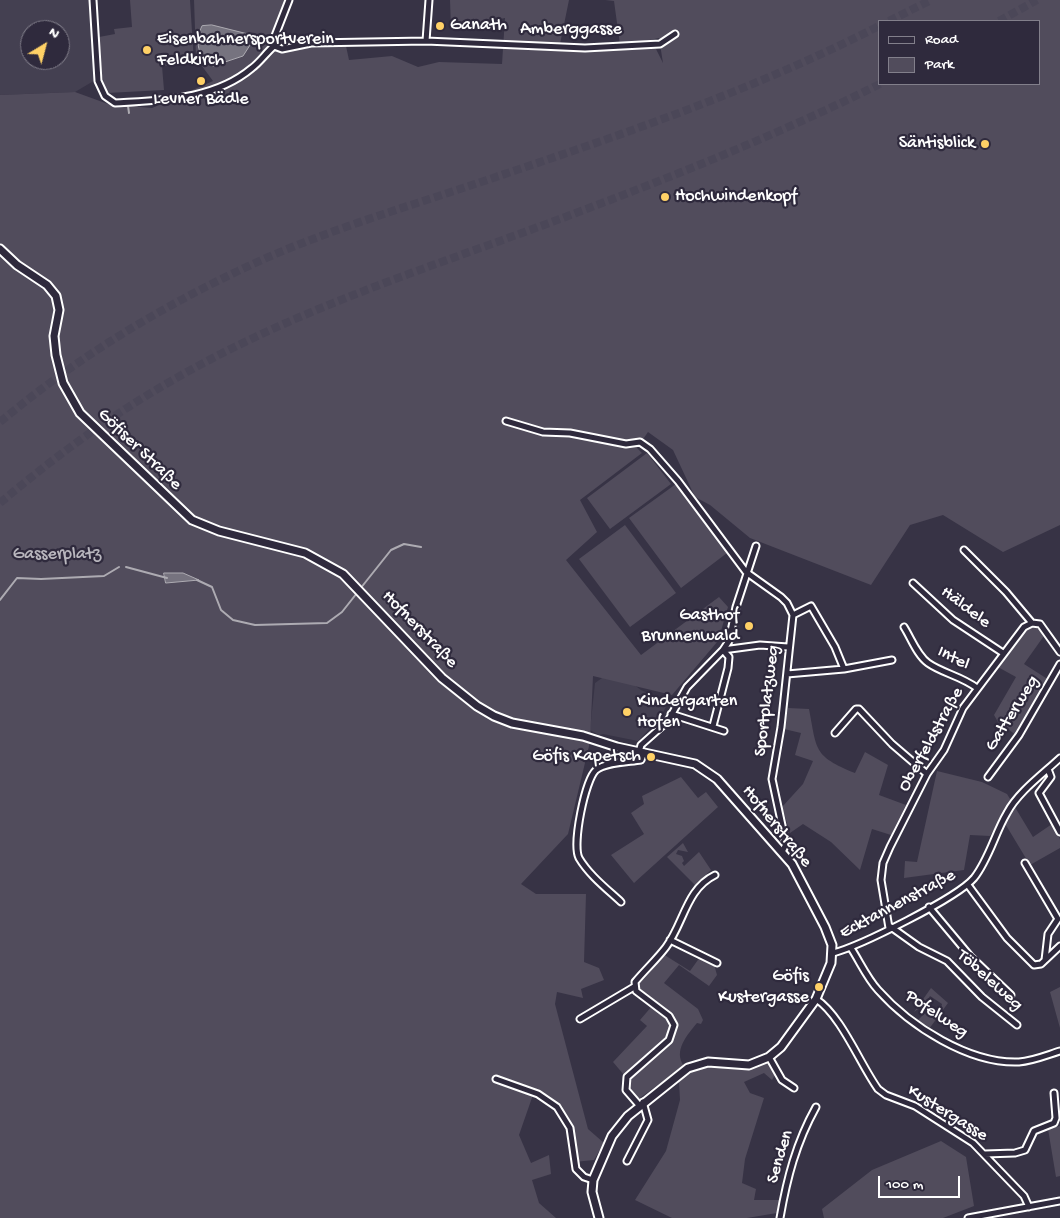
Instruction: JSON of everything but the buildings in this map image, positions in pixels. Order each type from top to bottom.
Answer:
[{"type":"main road","name":"Göfiser Straße","points":[[0,250],[17,265],[47,285],[59,303],[54,329],[54,345],[63,383],[73,403],[178,508],[192,520],[219,531],[305,553],[343,574],[356,586]]},
{"type":"main road","name":"Hofnerstraße","points":[[356,586],[442,678],[477,706],[512,723],[572,734],[591,743],[682,760],[704,769],[716,779],[792,864],[825,926],[833,953]]},
{"type":"main road","points":[[599,1218],[592,1192],[593,1180],[612,1136],[641,1103],[688,1068],[698,1064],[716,1062],[749,1065],[769,1057],[781,1046],[816,999],[831,963],[833,953]]},
{"type":"street","points":[[93,0],[98,81],[105,96],[115,103],[196,96],[211,91],[253,68],[274,46],[273,41],[289,0]]},
{"type":"street","points":[[426,41],[429,0]]},
{"type":"street","name":"Amberggasse","points":[[274,46],[282,49],[311,43],[426,41],[584,48],[660,44],[674,34]]},
{"type":"street","points":[[506,421],[544,432],[570,433],[633,445],[640,442],[650,449],[678,481],[746,572],[781,596],[793,615],[811,606],[835,647],[844,669]]},
{"type":"street","points":[[621,902],[579,857],[576,842],[587,790],[595,771],[603,766],[641,760],[641,745],[662,728],[687,687],[723,650],[729,641],[746,572],[756,546]]},
{"type":"street","points":[[964,550],[1006,592],[1032,623],[1036,622],[1045,628],[1060,652]]},
{"type":"street","name":"Häldele","points":[[912,583],[953,620],[1003,654]]},
{"type":"street","name":"Sportplatzweg","points":[[782,852],[786,844],[772,779],[780,732],[793,615]]},
{"type":"street","name":"Oberfeldstraße","points":[[890,927],[882,894],[883,863],[927,774],[944,750],[963,708],[1024,627],[1032,623]]},
{"type":"street","name":"Intel","points":[[904,627],[929,664],[965,680],[977,688]]},
{"type":"street","points":[[723,650],[760,645],[788,648]]},
{"type":"street","points":[[713,726],[728,668],[729,657],[723,650]]},
{"type":"street","points":[[787,674],[844,669],[892,660]]},
{"type":"street","name":"Gatterweg","points":[[988,777],[1019,735],[1060,664]]},
{"type":"street","points":[[835,733],[859,709],[892,744],[927,774]]},
{"type":"street","points":[[671,714],[724,731]]},
{"type":"street","name":"Ecktannenstraße","points":[[833,953],[851,948],[968,885],[981,867],[1010,807],[1060,758]]},
{"type":"street","points":[[1048,769],[1050,777],[1039,793],[1060,832]]},
{"type":"street","points":[[1025,863],[1058,920],[1048,934],[1046,960]]},
{"type":"street","points":[[580,1019],[634,987],[635,982],[670,940],[695,890],[704,880],[715,875]]},
{"type":"street","points":[[968,885],[1007,938],[1023,955],[1037,966],[1060,946]]},
{"type":"street","points":[[929,907],[970,956],[1011,995]]},
{"type":"street","name":"Töbeleweg","points":[[890,927],[919,947],[947,961],[982,997],[1017,1025]]},
{"type":"street","points":[[670,940],[717,963]]},
{"type":"street","name":"Pofelweg","points":[[851,948],[872,982],[887,999],[907,1016],[956,1048],[1014,1062],[1060,1051]]},
{"type":"street","points":[[627,1161],[648,1120],[641,1103],[626,1090],[627,1077],[669,1040],[674,1026],[668,1016],[636,991],[634,987]]},
{"type":"street","name":"Kustergasse","points":[[816,999],[824,1005],[841,1029],[878,1088],[886,1095],[915,1106],[973,1143],[1024,1196],[1029,1207]]},
{"type":"street","points":[[769,1057],[782,1080],[794,1088]]},
{"type":"street","points":[[496,1079],[538,1094],[557,1107],[570,1128],[576,1169],[584,1176],[593,1180]]},
{"type":"street","points":[[985,1154],[1015,1153],[1025,1150],[1034,1131],[1054,1123],[1056,1118],[1054,1093]]},
{"type":"street","name":"Senden","points":[[780,1218],[790,1165],[806,1125],[816,1107]]},
{"type":"street","points":[[968,1218],[1060,1201]]},
{"type":"shaded area","points":[[0,0],[96,0],[102,76],[75,92],[0,95]]},
{"type":"shaded area","points":[[212,25],[248,34],[252,42],[243,56],[213,66],[208,63],[199,49],[198,37],[202,26]]},
{"type":"shaded area","points":[[164,573],[183,573],[199,580],[166,583]]},
{"type":"shaded area","name":"Kindergarten Hofen","points":[[615,677],[626,679],[641,690],[665,701],[667,705],[661,716],[638,741],[603,734],[599,735],[590,730],[595,683],[602,678]]},
{"type":"green space","name":"Eisenbahnersportverein Feldkirch","points":[[130,0],[190,0],[194,63],[162,66],[164,90],[107,93],[102,76],[99,37],[115,34],[114,29],[132,27]]},
{"type":"green space","name":"Gasserplatz","points":[[194,0],[285,0],[268,46],[280,53],[317,45],[346,46],[349,60],[392,56],[418,67],[439,62],[502,64],[505,18],[451,29],[450,0],[569,0],[559,49],[620,45],[614,1],[605,0],[1060,0],[1060,525],[1003,552],[943,515],[910,525],[871,585],[750,538],[710,505],[695,497],[673,450],[648,432],[637,448],[642,453],[580,500],[597,532],[566,560],[641,655],[719,597],[728,607],[718,641],[672,695],[593,676],[590,742],[568,834],[521,884],[536,894],[586,894],[584,962],[599,968],[604,980],[581,989],[583,998],[557,992],[555,1004],[588,1129],[604,1143],[594,1160],[574,1162],[571,1126],[568,1118],[564,1111],[535,1089],[519,1135],[531,1163],[549,1155],[551,1174],[532,1180],[539,1203],[556,1218],[0,1218],[0,95],[75,92],[108,104],[152,108],[213,81],[196,58]],"holes":[[[659,38],[663,63],[656,49],[621,46]]]},
{"type":"green space","points":[[647,453],[671,484],[610,529],[587,498]]},
{"type":"green space","points":[[676,484],[727,553],[681,588],[629,518]]},
{"type":"green space","points":[[625,525],[676,593],[630,627],[579,559]]},
{"type":"green space","points":[[1033,626],[1046,633],[1024,664],[1049,680],[1016,735],[998,722],[994,715],[1016,677],[996,666],[1022,632]]},
{"type":"green space","points":[[788,708],[809,709],[816,743],[819,750],[831,762],[855,773],[865,752],[888,765],[879,795],[906,805],[891,835],[872,829],[860,870],[831,842],[803,824],[790,833],[782,807],[803,784],[813,761],[795,755],[801,733],[784,729]]},
{"type":"green space","points":[[937,771],[982,782],[1007,794],[1033,837],[1052,824],[1060,839],[1060,848],[1030,865],[1001,817],[990,836],[970,835],[964,870],[904,878],[905,861],[917,862]]},
{"type":"green space","points":[[681,777],[698,798],[706,792],[718,807],[634,883],[611,855],[644,834],[631,813],[644,804],[642,796]]},
{"type":"green space","points":[[683,843],[688,852],[678,850],[676,854],[682,856],[684,866],[699,852],[711,870],[695,885],[667,857]]},
{"type":"green space","points":[[663,954],[690,971],[700,957],[714,964],[717,975],[709,986],[679,965],[664,983],[698,1009],[703,1020],[701,1024],[697,1023],[683,1043],[680,1055],[684,1066],[637,1100],[628,1090],[629,1076],[663,1049],[675,1034],[676,1025],[672,1015],[638,987],[640,981]]},
{"type":"green space","points":[[1060,987],[1060,1028],[1050,992]]},
{"type":"green space","points":[[931,988],[948,1003],[940,1014],[942,1004],[930,996],[925,1004],[914,1012]]},
{"type":"green space","points":[[652,1006],[668,1019],[672,1029],[666,1041],[624,1075],[613,1062],[647,1026],[640,1020]]},
{"type":"green space","points":[[931,1007],[940,1014],[929,1029],[918,1020]]},
{"type":"green space","points":[[769,1061],[776,1073],[772,1080],[764,1073],[744,1082],[750,1093],[764,1098],[745,1159],[742,1183],[756,1189],[754,1200],[781,1200],[777,1213],[747,1218],[672,1218],[635,1200],[666,1151],[680,1100],[679,1082],[682,1075],[704,1067],[758,1064]]},
{"type":"green space","points":[[1060,1126],[1060,1176],[1056,1177],[1048,1129]]},
{"type":"green space","points":[[941,1141],[966,1157],[974,1206],[943,1218],[824,1218],[822,1209],[872,1170]]},
{"type":"waterway","points":[[121,106],[140,105]]},
{"type":"waterway","points":[[128,106],[129,113]]},
{"type":"waterway","points":[[360,589],[391,550],[404,544],[421,547]]},
{"type":"waterway","points":[[0,600],[17,578],[41,579],[104,576],[119,567]]},
{"type":"waterway","points":[[126,567],[167,578]]},
{"type":"waterway","points":[[197,580],[212,587],[221,610],[233,620],[255,625],[327,623],[342,612],[357,593]]},
{"type":"tunnel","points":[[891,20],[931,0]]},
{"type":"tunnel","points":[[1001,20],[1037,0]]},
{"type":"tunnel","points":[[0,422],[56,378],[114,339],[175,303],[266,258],[355,224],[578,149],[731,93],[830,50],[878,26]]},
{"type":"tunnel","points":[[0,503],[47,465],[120,412],[198,366],[244,342],[387,282],[581,211],[694,167],[807,119],[878,85]]},
{"type":"place","name":"Ganath","points":[[440,26]]},
{"type":"place","name":"Eisenbahnersportverein Feldkirch","points":[[147,50]]},
{"type":"place","name":"Levner Bädle","points":[[201,81]]},
{"type":"place","name":"Säntisblick","points":[[985,144]]},
{"type":"place","name":"Hochwindenkopf","points":[[665,197]]},
{"type":"place","name":"Gasthof Brunnenwald","points":[[749,626]]},
{"type":"place","name":"Kindergarten Hofen","points":[[627,712]]},
{"type":"place","name":"Göfis Kapetsch","points":[[651,757]]},
{"type":"place","name":"Göfis Kustergasse","points":[[819,987]]}]
